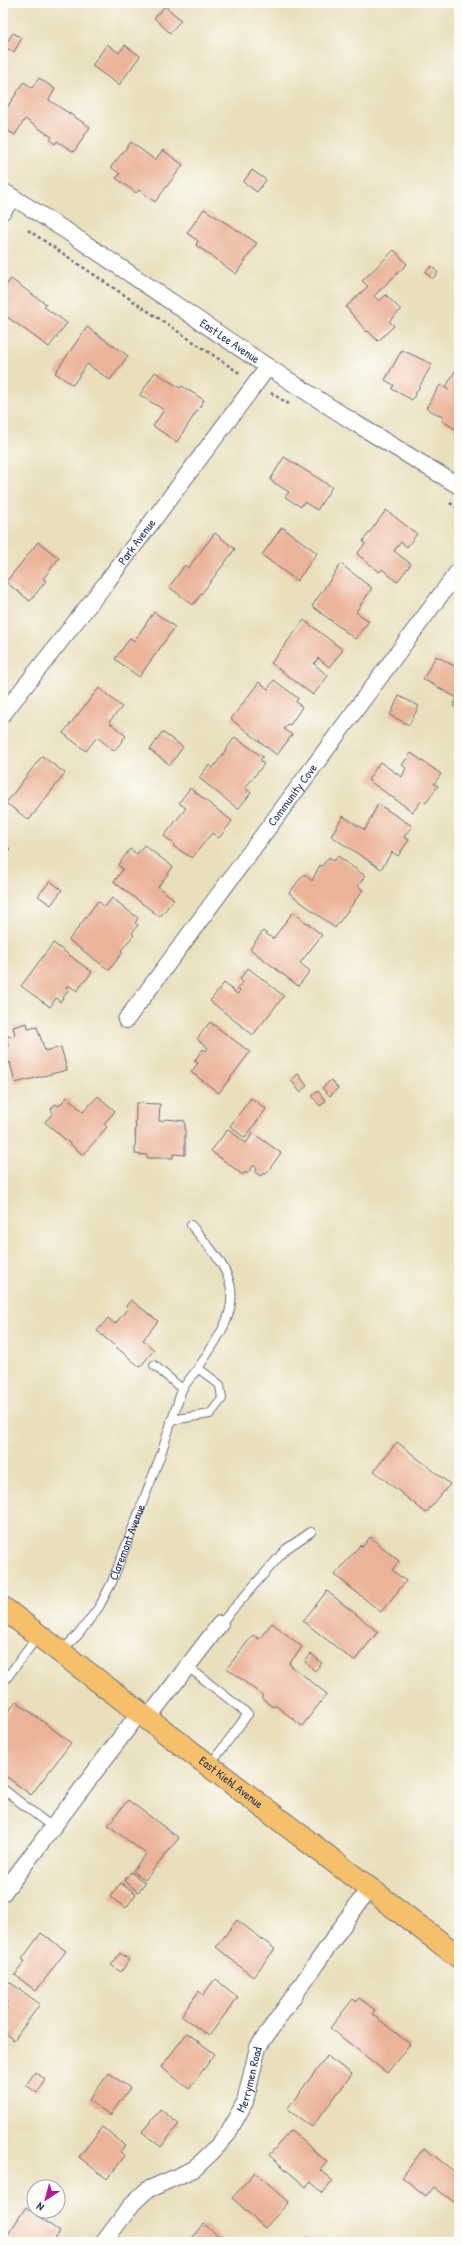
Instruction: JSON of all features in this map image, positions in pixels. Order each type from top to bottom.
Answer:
[{"type":"main road","name":"East Kiehl Avenue","points":[[3,1608],[459,1956]]},
{"type":"street","points":[[3,212],[8,195]]},
{"type":"street","name":"East Lee Avenue","points":[[8,195],[68,232],[355,424],[459,486]]},
{"type":"street","name":"Park Avenue","points":[[3,714],[106,583],[268,367]]},
{"type":"street","name":"Community Cove","points":[[126,1020],[459,570]]},
{"type":"street","points":[[3,1893],[52,1827],[220,1624]]},
{"type":"street","name":"Merrymen Road","points":[[104,2242],[133,2204],[146,2190],[194,2169],[227,2135],[245,2102],[258,2047],[369,1888]]},
{"type":"lane","name":"Claremont Avenue","points":[[60,1651],[78,1635],[99,1607],[112,1582],[160,1457],[182,1389],[221,1335],[229,1314],[230,1294],[227,1275],[214,1254],[190,1225]]},
{"type":"lane","points":[[154,1365],[182,1389]]},
{"type":"lane","points":[[171,1420],[210,1414],[222,1399],[220,1385],[198,1368]]},
{"type":"lane","points":[[220,1624],[286,1549],[311,1532]]},
{"type":"lane","points":[[3,1683],[39,1636]]},
{"type":"lane","points":[[186,1666],[248,1714],[210,1765]]},
{"type":"lane","points":[[3,1789],[52,1827]]},
{"type":"path","points":[[24,228],[241,374]]},
{"type":"building","points":[[165,6],[181,20],[170,33],[154,18]]},
{"type":"building","points":[[13,33],[22,38],[14,52],[4,47]]},
{"type":"building","points":[[107,44],[119,53],[125,45],[140,56],[119,85],[92,66]]},
{"type":"building","points":[[39,78],[55,89],[49,100],[90,127],[74,152],[57,141],[55,144],[50,140],[52,137],[25,119],[15,135],[3,128],[3,113],[24,82],[32,88]]},
{"type":"building","points":[[131,142],[155,160],[163,150],[183,165],[155,202],[139,190],[136,193],[116,178],[120,174],[111,167]]},
{"type":"building","points":[[252,170],[266,180],[257,192],[243,182]]},
{"type":"building","points":[[204,209],[257,243],[236,274],[196,245],[198,241],[187,233]]},
{"type":"building","points":[[394,250],[407,264],[374,296],[379,301],[386,295],[401,310],[389,321],[394,326],[378,341],[368,331],[367,332],[346,307],[368,286],[362,281]]},
{"type":"building","points":[[432,266],[438,273],[432,279],[425,272]]},
{"type":"building","points":[[11,279],[46,304],[44,307],[67,323],[49,347],[3,314],[3,289]]},
{"type":"building","points":[[87,327],[128,356],[110,380],[87,364],[73,385],[55,373]]},
{"type":"building","points":[[402,350],[432,364],[412,400],[392,389],[394,385],[385,380]]},
{"type":"building","points":[[455,371],[459,374],[459,431],[442,421],[444,418],[426,408],[440,385],[449,390],[446,387]]},
{"type":"building","points":[[155,372],[180,388],[182,386],[204,400],[177,442],[153,426],[164,410],[140,395]]},
{"type":"building","points":[[284,457],[332,487],[317,510],[304,502],[301,507],[285,497],[289,492],[270,480]]},
{"type":"building","points":[[386,510],[417,534],[407,547],[401,542],[394,551],[411,564],[397,582],[382,569],[380,572],[357,554],[365,544],[363,541]]},
{"type":"building","points":[[282,527],[317,553],[297,581],[262,555]]},
{"type":"building","points":[[215,533],[235,549],[193,605],[169,587],[185,565],[188,568]]},
{"type":"building","points":[[38,542],[59,558],[43,579],[46,581],[30,601],[6,582]]},
{"type":"building","points":[[341,564],[372,588],[356,612],[369,621],[355,639],[312,606]]},
{"type":"building","points":[[154,612],[175,627],[139,677],[115,659],[130,638],[134,641]]},
{"type":"building","points":[[304,620],[343,650],[329,667],[318,658],[314,664],[328,676],[313,695],[271,663]]},
{"type":"building","points":[[436,656],[454,666],[456,663],[459,665],[459,710],[453,706],[457,698],[423,679]]},
{"type":"building","points":[[274,680],[298,698],[296,702],[302,707],[290,725],[288,724],[284,729],[292,735],[277,755],[231,719],[259,682],[268,689]]},
{"type":"building","points":[[99,688],[122,707],[109,722],[126,736],[114,751],[97,737],[86,751],[63,733]]},
{"type":"building","points":[[399,696],[419,706],[409,725],[390,715]]},
{"type":"building","points":[[162,732],[183,747],[170,765],[150,750]]},
{"type":"building","points":[[235,737],[263,757],[260,760],[264,764],[245,788],[251,793],[238,809],[199,778],[209,765],[213,768]]},
{"type":"building","points":[[411,753],[441,774],[434,784],[438,786],[426,803],[422,800],[413,812],[368,780],[380,762],[402,777],[406,768],[402,765]]},
{"type":"building","points":[[42,756],[65,773],[29,820],[6,803]]},
{"type":"building","points":[[190,788],[232,821],[219,838],[212,833],[192,858],[173,846],[174,844],[164,836],[186,808],[179,803]]},
{"type":"building","points":[[378,804],[412,826],[404,837],[409,840],[398,856],[392,852],[381,869],[331,836],[343,816],[365,830]]},
{"type":"building","points":[[3,843],[10,849],[3,858]]},
{"type":"building","points":[[144,845],[173,867],[158,887],[174,899],[160,917],[114,882],[123,869],[118,865],[130,849],[137,854]]},
{"type":"building","points":[[338,856],[365,876],[358,886],[363,890],[335,928],[289,893],[304,874],[312,881],[320,865],[322,866],[329,857],[334,861]]},
{"type":"building","points":[[50,881],[62,890],[51,905],[38,896]]},
{"type":"building","points":[[112,898],[138,918],[135,923],[138,925],[132,933],[134,935],[121,950],[123,952],[109,970],[69,940],[98,901],[105,907]]},
{"type":"building","points":[[293,912],[322,935],[300,963],[310,971],[298,986],[250,949],[263,931],[273,939]]},
{"type":"building","points":[[53,943],[92,972],[77,991],[68,985],[66,987],[69,989],[60,1002],[56,998],[50,1007],[21,986]]},
{"type":"building","points":[[248,968],[284,996],[253,1035],[210,1001],[224,983],[237,994],[240,991],[237,989],[243,982],[240,979]]},
{"type":"building","points":[[210,1022],[250,1052],[219,1093],[191,1072],[198,1063],[194,1061],[203,1049],[206,1051],[208,1048],[197,1039]]},
{"type":"building","points":[[27,1023],[28,1029],[37,1027],[45,1051],[61,1047],[67,1070],[15,1083],[10,1062],[7,1063],[3,1049],[9,1048],[6,1037],[15,1035],[13,1027]]},
{"type":"building","points":[[298,1074],[307,1086],[300,1092],[291,1080]]},
{"type":"building","points":[[331,1080],[338,1088],[330,1096],[322,1088]]},
{"type":"building","points":[[318,1091],[326,1101],[320,1106],[312,1096]]},
{"type":"building","points":[[98,1096],[115,1111],[104,1124],[107,1127],[83,1155],[45,1122],[53,1113],[51,1109],[55,1104],[59,1106],[67,1097],[83,1112]]},
{"type":"building","points":[[251,1098],[266,1109],[245,1138],[230,1126]]},
{"type":"building","points":[[136,1103],[160,1104],[159,1121],[163,1121],[165,1119],[185,1121],[185,1155],[173,1154],[173,1158],[147,1158],[147,1155],[135,1154]]},
{"type":"building","points":[[228,1129],[246,1143],[253,1133],[281,1153],[265,1175],[263,1173],[261,1176],[255,1172],[257,1169],[254,1165],[247,1174],[245,1172],[243,1175],[211,1151]]},
{"type":"building","points":[[131,1300],[158,1321],[143,1340],[154,1350],[140,1367],[97,1331],[108,1318],[115,1324],[128,1308],[126,1306]]},
{"type":"building","points":[[397,1442],[450,1484],[426,1513],[374,1471]]},
{"type":"building","points":[[370,1537],[399,1561],[392,1570],[406,1581],[381,1612],[335,1575],[360,1545],[362,1547]]},
{"type":"building","points":[[327,1591],[378,1632],[354,1661],[303,1621]]},
{"type":"building","points":[[272,1623],[302,1647],[289,1664],[327,1694],[302,1726],[275,1705],[273,1707],[261,1698],[263,1696],[227,1668],[253,1635],[259,1639]]},
{"type":"building","points":[[311,1654],[322,1663],[315,1671],[305,1662]]},
{"type":"building","points":[[16,1701],[71,1743],[31,1795],[3,1774],[3,1719]]},
{"type":"building","points":[[128,1800],[179,1838],[145,1880],[133,1871],[146,1854],[108,1825]]},
{"type":"building","points":[[131,1872],[145,1883],[138,1892],[124,1881]]},
{"type":"building","points":[[121,1883],[136,1894],[126,1908],[110,1897]]},
{"type":"building","points":[[237,1920],[275,1949],[253,1977],[216,1947]]},
{"type":"building","points":[[41,1933],[66,1951],[36,1991],[15,1975],[25,1961],[22,1959]]},
{"type":"building","points":[[120,1953],[129,1960],[121,1972],[111,1965]]},
{"type":"building","points":[[215,1979],[238,1997],[209,2036],[181,2016],[199,1991],[203,1995]]},
{"type":"building","points":[[8,1981],[40,2004],[14,2040],[3,2032],[3,2014],[7,2008],[5,2006],[7,2002],[3,1999],[3,1987]]},
{"type":"building","points":[[359,1998],[375,2010],[372,2014],[410,2044],[387,2073],[330,2028],[353,1999],[356,2002]]},
{"type":"building","points":[[187,2033],[215,2054],[189,2089],[161,2067]]},
{"type":"building","points":[[327,2056],[352,2074],[312,2127],[287,2109]]},
{"type":"building","points":[[35,2072],[46,2080],[37,2093],[26,2085]]},
{"type":"building","points":[[109,2073],[130,2088],[110,2115],[89,2100]]},
{"type":"building","points":[[160,2109],[179,2124],[161,2147],[142,2132]]},
{"type":"building","points":[[102,2127],[125,2145],[120,2152],[125,2156],[107,2179],[79,2157]]},
{"type":"building","points":[[291,2130],[327,2162],[320,2170],[333,2181],[323,2193],[311,2182],[306,2187],[269,2155]]},
{"type":"building","points":[[424,2148],[459,2175],[458,2205],[434,2187],[426,2196],[402,2177]]},
{"type":"building","points":[[255,2172],[289,2202],[265,2228],[232,2198]]},
{"type":"building","points":[[26,2207],[26,2219],[42,2219],[60,2232],[53,2242],[3,2242]]},
{"type":"building","points":[[204,2224],[225,2242],[189,2242]]},
{"type":"building","points":[[306,2237],[312,2242],[301,2242]]}]
